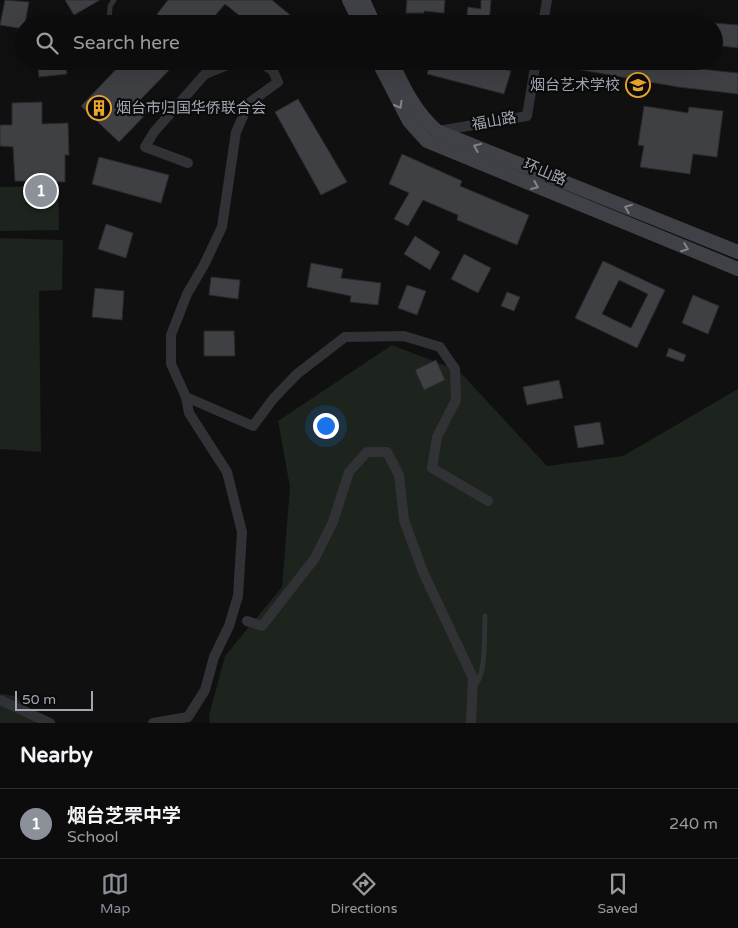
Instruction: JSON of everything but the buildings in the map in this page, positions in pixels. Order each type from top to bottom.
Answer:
[{"type":"main road","points":[[349,0],[356,15]]},
{"type":"main road","points":[[362,0],[370,15]]},
{"type":"main road","name":"环山路","points":[[383,70],[409,121],[427,141],[738,269]]},
{"type":"main road","name":"环山路","points":[[395,70],[408,97],[428,123],[437,131],[738,252]]},
{"type":"street","points":[[544,15],[547,0]]},
{"type":"street","points":[[188,163],[145,147],[154,132],[205,74],[215,70]]},
{"type":"street","points":[[153,723],[188,717],[205,690],[214,657],[238,596],[242,532],[227,472],[189,413],[186,397],[171,364],[171,335],[187,294],[204,265],[222,227],[236,132],[249,103],[278,82],[272,70]]},
{"type":"street","name":"福山路","points":[[437,131],[527,116],[535,70]]},
{"type":"street","points":[[186,397],[253,426],[273,399],[297,374],[345,337],[404,336],[440,347],[455,370],[456,400],[437,437],[432,468],[488,501]]},
{"type":"street","points":[[247,621],[262,626],[315,558],[333,522],[349,472],[367,452],[387,452],[399,475],[404,520],[423,572],[473,678],[471,723]]},
{"type":"street","points":[[0,700],[50,723]]},
{"type":"lane","points":[[110,15],[110,6],[114,0]]},
{"type":"lane","points":[[472,687],[479,682],[482,672],[486,616]]},
{"type":"shaded area","points":[[58,186],[59,230],[0,231],[0,187]]},
{"type":"shaded area","points":[[0,238],[63,240],[62,290],[39,291],[41,452],[0,449]]},
{"type":"shaded area","points":[[392,345],[459,371],[547,466],[623,456],[738,389],[738,723],[210,723],[209,715],[225,656],[282,587],[290,487],[278,421]]},
{"type":"shaded area","points":[[0,694],[16,696],[37,723],[0,723]]},
{"type":"place","name":"烟台艺术学校","points":[[638,85]]},
{"type":"place","name":"烟台市归国华侨联合会","points":[[99,108]]},
{"type":"place","name":"烟台芝罘中学","points":[[41,191]]}]
